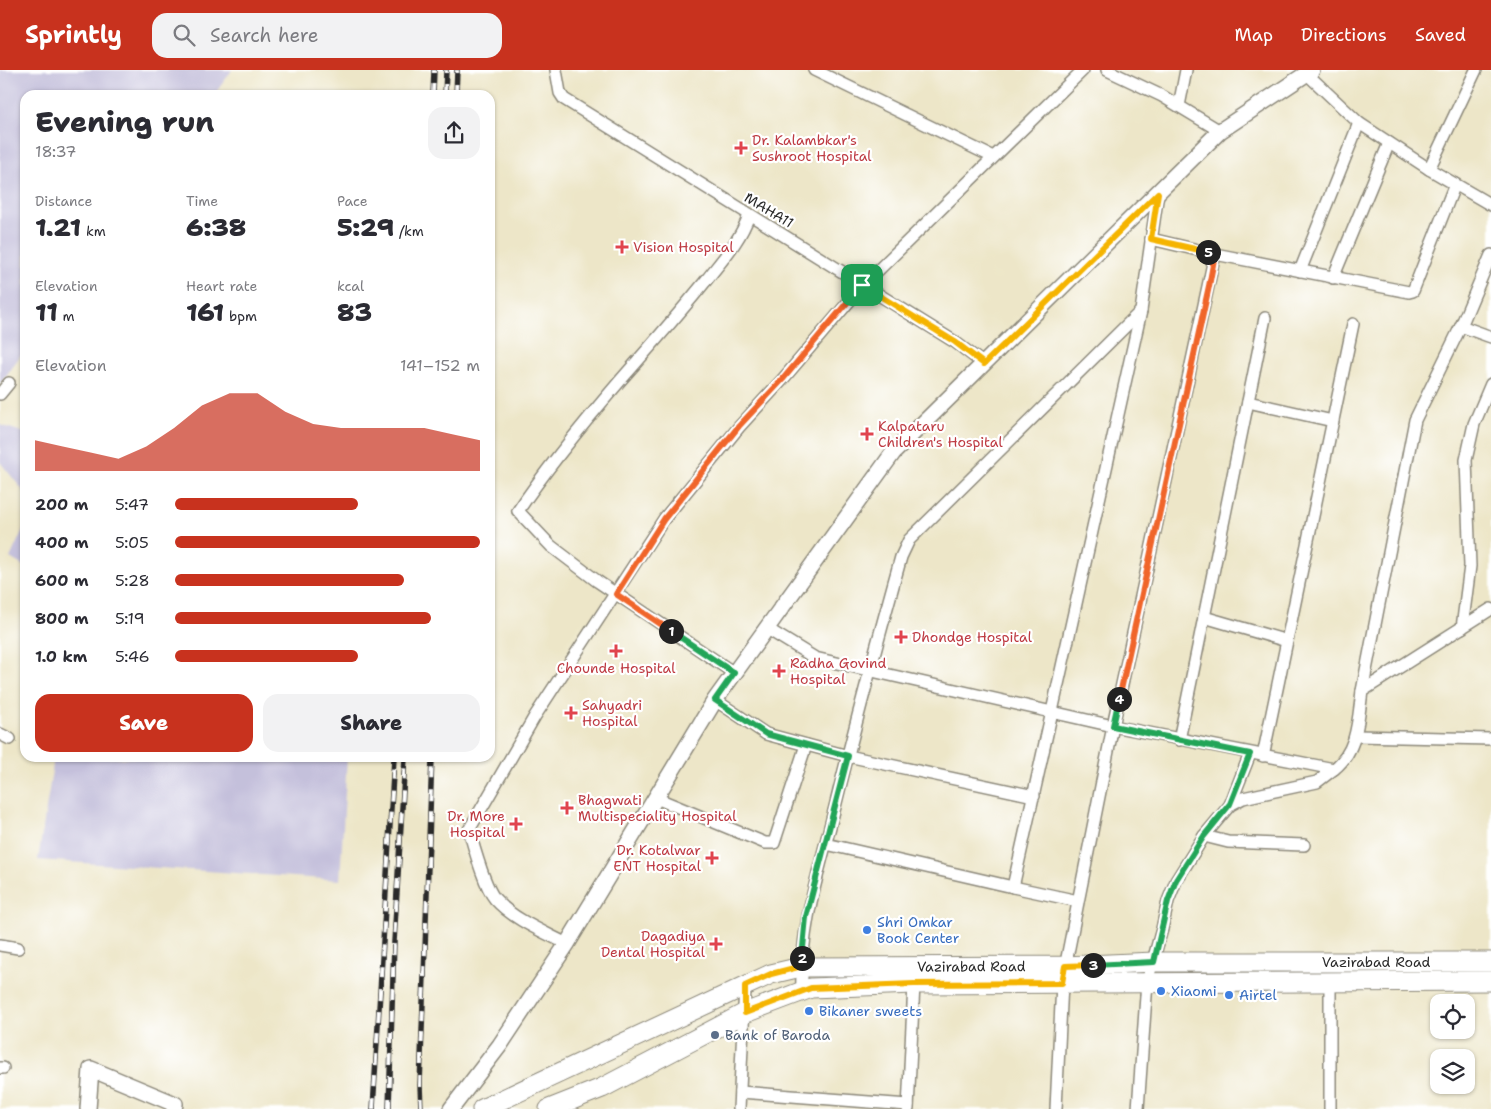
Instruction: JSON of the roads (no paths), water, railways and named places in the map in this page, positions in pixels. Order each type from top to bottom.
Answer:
[{"type":"main road","name":"Vazirabad Road","points":[[549,1109],[602,1088],[745,1013],[802,990],[1063,974],[1154,962],[1491,962]]},
{"type":"main road","name":"Vazirabad Road","points":[[482,1109],[771,974],[802,966],[1063,974],[1147,982],[1491,981]]},
{"type":"street","name":"MAHA11","points":[[556,70],[560,93],[564,99],[955,342],[984,364]]},
{"type":"street","points":[[814,70],[993,157]]},
{"type":"street","points":[[567,944],[518,919],[494,898],[476,854],[469,830],[535,716],[664,519],[739,426],[783,379],[862,285],[1083,70]]},
{"type":"street","points":[[1107,70],[1179,106],[1220,131]]},
{"type":"street","points":[[1179,106],[1186,70]]},
{"type":"street","points":[[1429,169],[1476,70]]},
{"type":"street","points":[[451,1109],[500,1045],[567,944],[715,700],[893,453],[1220,131],[1309,72],[1359,123],[1429,169],[1491,205]]},
{"type":"street","points":[[1300,271],[1359,123]]},
{"type":"street","points":[[1333,278],[1389,143]]},
{"type":"street","points":[[1151,239],[1333,278],[1404,292],[1413,291],[1455,184]]},
{"type":"street","points":[[1013,887],[1141,311],[1158,193]]},
{"type":"street","points":[[734,673],[616,594],[551,546],[518,511],[575,435],[676,319],[721,262],[744,229],[749,215]]},
{"type":"street","points":[[1056,1109],[1063,974],[1113,726],[1215,254]]},
{"type":"street","points":[[1230,804],[1243,798],[1317,782],[1345,760],[1356,736],[1362,691],[1415,420],[1461,326],[1491,255]]},
{"type":"street","points":[[802,990],[806,917],[869,671],[901,558],[908,540],[1141,311]]},
{"type":"street","points":[[1179,740],[1265,318]]},
{"type":"street","points":[[1263,756],[1353,324]]},
{"type":"street","points":[[1461,326],[1491,337]]},
{"type":"street","points":[[0,394],[9,383]]},
{"type":"street","points":[[1462,628],[1470,566],[1466,460],[1474,424],[1491,384]]},
{"type":"street","points":[[1248,402],[1333,421]]},
{"type":"street","points":[[1362,691],[1491,609]]},
{"type":"street","points":[[1204,618],[1287,641]]},
{"type":"street","points":[[766,628],[815,658],[1113,726],[1334,769]]},
{"type":"street","points":[[715,700],[766,734],[848,756],[1034,796]]},
{"type":"street","points":[[1356,736],[1491,739]]},
{"type":"street","points":[[656,798],[765,843],[774,843],[806,745]]},
{"type":"street","points":[[1138,1109],[1147,982],[1154,962],[1170,894],[1176,880],[1204,836],[1230,804],[1250,754]]},
{"type":"street","points":[[1204,836],[1240,844],[1304,845]]},
{"type":"street","points":[[826,844],[1078,900]]},
{"type":"street","points":[[0,945],[18,948]]},
{"type":"street","points":[[1330,982],[1330,1109]]},
{"type":"street","points":[[740,1092],[908,1107],[914,984]]},
{"type":"street","points":[[739,1109],[745,986]]},
{"type":"street","points":[[88,1109],[91,1069],[175,1104],[174,1109]]},
{"type":"railway","points":[[433,90],[434,70]]},
{"type":"railway","points":[[445,90],[446,70]]},
{"type":"railway","points":[[456,90],[457,70]]},
{"type":"railway","points":[[373,1109],[394,762]]},
{"type":"railway","points":[[389,1109],[394,942],[405,762]]},
{"type":"railway","points":[[421,1109],[420,1085],[432,762]]},
{"type":"place","name":"Dr. Kalambkar's Sushroot Hospital","points":[[741,148]]},
{"type":"place","name":"Vision Hospital","points":[[622,247]]},
{"type":"place","name":"Kalpataru Children's Hospital","points":[[867,434]]},
{"type":"place","name":"Dhondge Hospital","points":[[901,637]]},
{"type":"place","name":"Chounde Hospital","points":[[616,651]]},
{"type":"place","name":"Radha Govind Hospital","points":[[779,671]]},
{"type":"place","name":"Sahyadri Hospital","points":[[571,713]]},
{"type":"place","name":"Bhagwati Multispeciality Hospital","points":[[567,808]]},
{"type":"place","name":"Dr. More Hospital","points":[[516,824]]},
{"type":"place","name":"Dr. Kotalwar ENT Hospital","points":[[712,858]]},
{"type":"place","name":"Shri Omkar Book Center","points":[[867,930]]},
{"type":"place","name":"Dagadiya Dental Hospital","points":[[716,944]]},
{"type":"place","name":"Xiaomi","points":[[1161,991]]},
{"type":"place","name":"Airtel","points":[[1229,995]]},
{"type":"place","name":"Bikaner sweets","points":[[809,1011]]},
{"type":"place","name":"Bank of Baroda","points":[[715,1035]]}]
